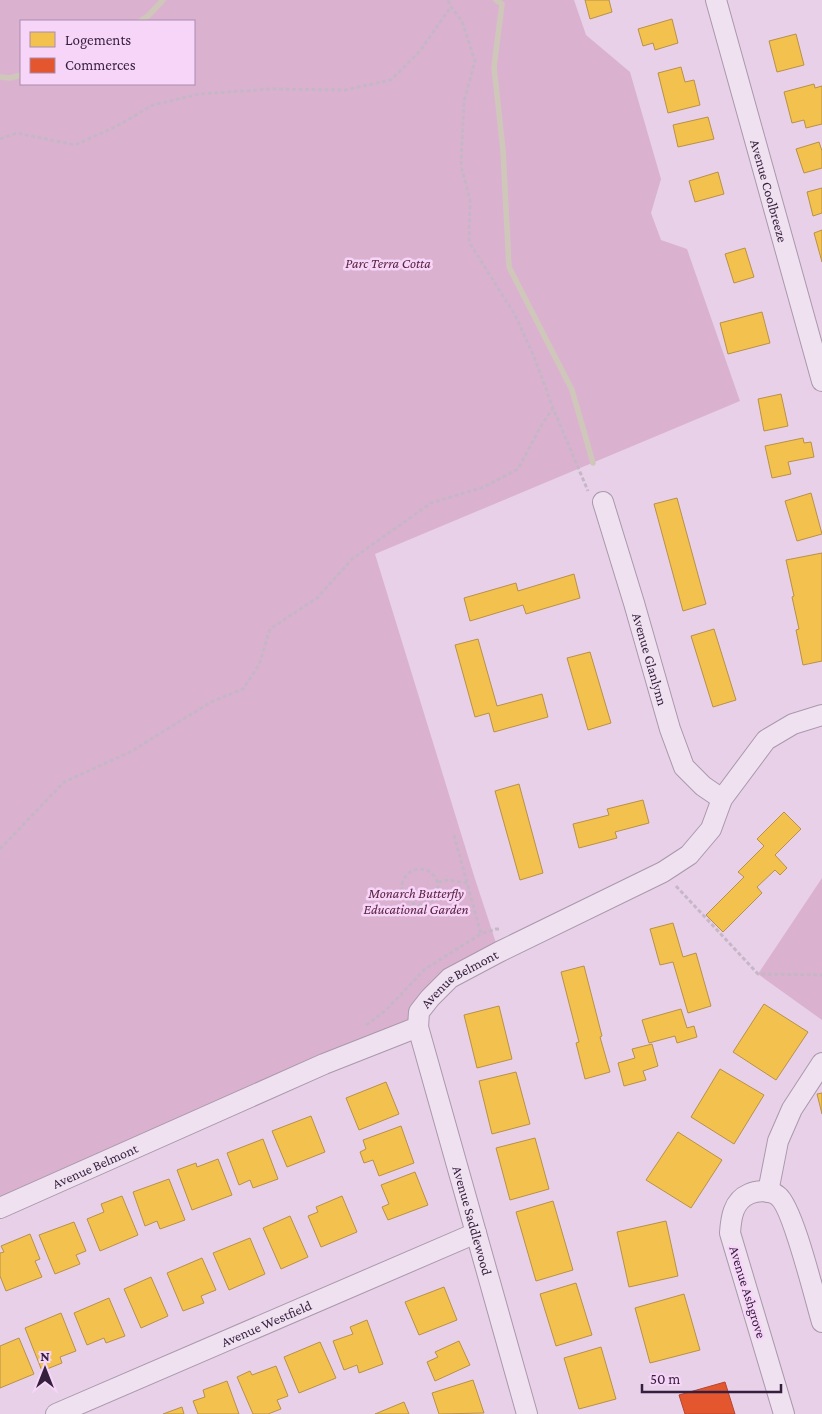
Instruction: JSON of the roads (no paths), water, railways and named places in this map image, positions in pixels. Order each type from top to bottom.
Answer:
[{"type":"street","name":"Avenue Coolbreeze","points":[[716,0],[822,381]]},
{"type":"street","name":"Avenue Glanlynn","points":[[603,502],[667,720],[684,767],[703,786],[722,799]]},
{"type":"street","name":"Avenue Belmont","points":[[0,1208],[324,1064],[418,1027],[419,1012],[450,978],[663,872],[689,856],[711,829],[722,799],[766,740],[793,724],[822,715]]},
{"type":"street","name":"Avenue Saddlewood","points":[[418,1027],[527,1414]]},
{"type":"street","points":[[822,1063],[792,1109],[778,1141],[768,1192],[779,1196],[790,1213],[822,1322]]},
{"type":"street","name":"Avenue Ashgrove","points":[[768,1192],[759,1191],[739,1200],[732,1216],[730,1233],[784,1414]]},
{"type":"street","name":"Avenue Westfield","points":[[56,1414],[476,1233]]},
{"type":"waterway","points":[[142,20],[163,0]]},
{"type":"waterway","points":[[496,0],[502,4],[494,67],[503,150],[509,267],[572,390],[593,463]]},
{"type":"waterway","points":[[0,77],[10,78],[20,75]]},
{"type":"park label","name":"Parc Terra Cotta","points":[[388,263]]},
{"type":"park label","name":"Monarch Butterfly Educational Garden","points":[[416,902]]}]
